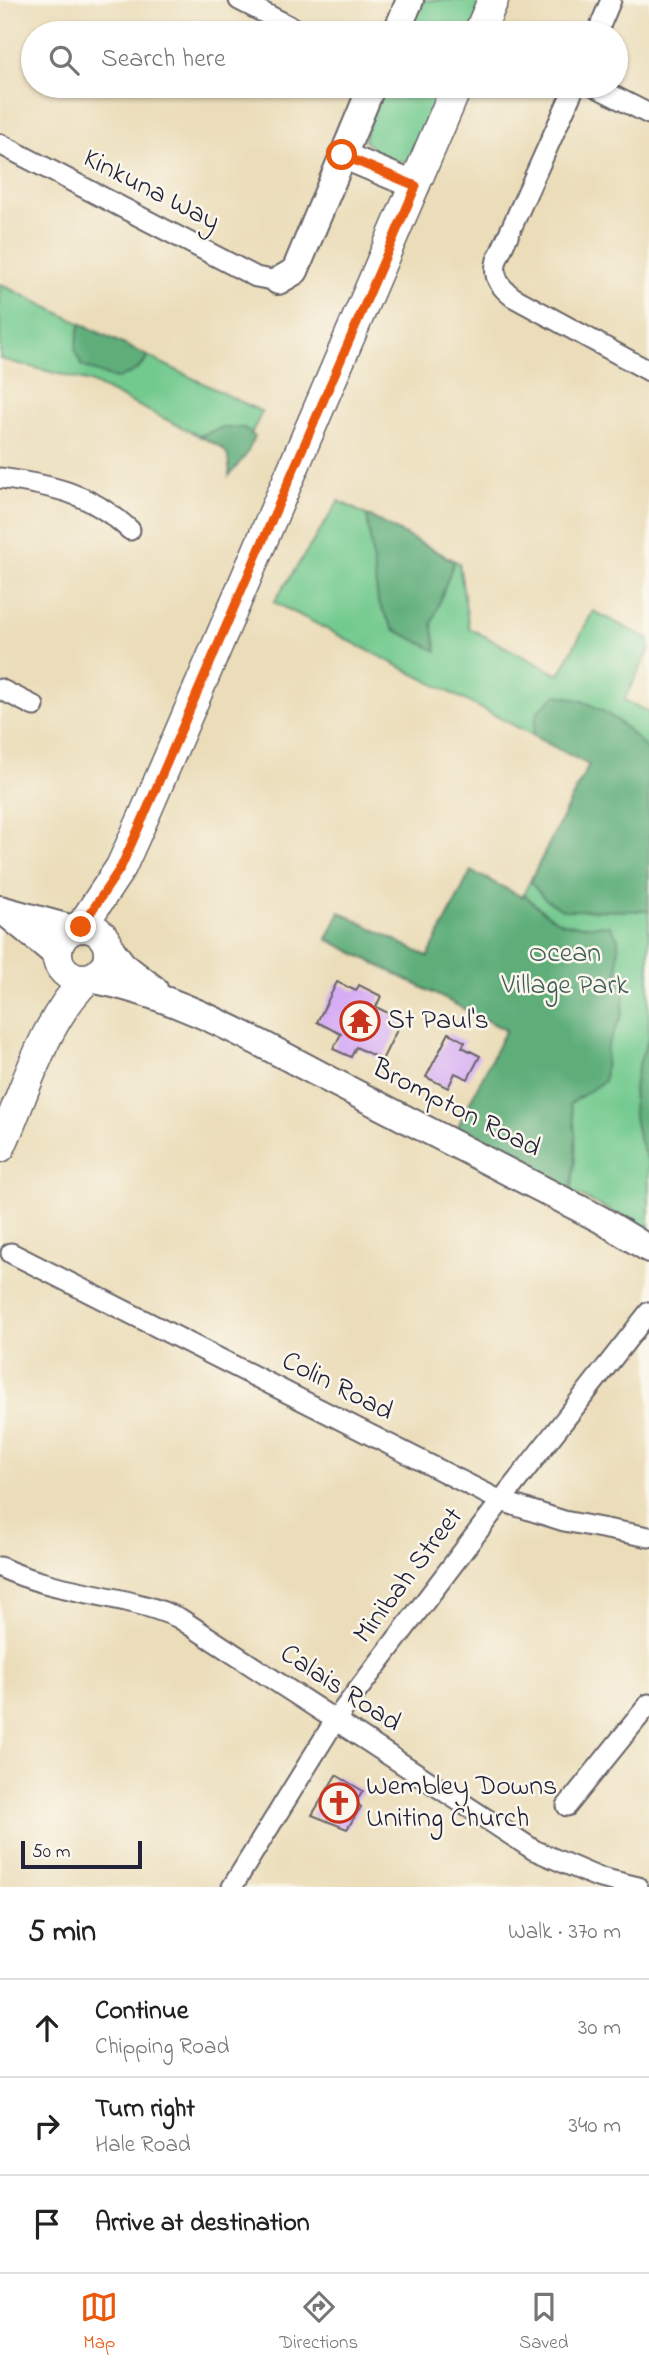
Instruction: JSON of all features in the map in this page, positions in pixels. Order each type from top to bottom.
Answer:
[{"type":"main road","points":[[484,21],[493,0]]},
{"type":"main road","points":[[0,1104],[41,1022],[55,987],[64,936],[77,928],[121,867],[452,98]]},
{"type":"main road","points":[[0,1147],[54,1020],[71,995],[103,969],[109,953],[107,943],[121,867]]},
{"type":"main road","points":[[77,928],[92,929],[107,943]]},
{"type":"main road","points":[[58,960],[70,977],[88,979]]},
{"type":"street","points":[[239,0],[280,21]]},
{"type":"street","points":[[401,21],[410,0]]},
{"type":"street","points":[[602,21],[611,0]]},
{"type":"street","points":[[278,282],[295,271],[367,98]]},
{"type":"street","points":[[570,98],[497,260],[497,280],[513,298],[649,371]]},
{"type":"street","points":[[618,98],[649,114]]},
{"type":"street","name":"Kinkuna Way","points":[[0,144],[256,277],[278,282]]},
{"type":"street","points":[[342,155],[416,186]]},
{"type":"street","points":[[0,478],[59,486],[107,508],[130,530]]},
{"type":"street","points":[[0,689],[34,706]]},
{"type":"street","points":[[2,911],[77,928]]},
{"type":"street","points":[[2,911],[58,960]]},
{"type":"street","name":"Brompton Road","points":[[107,943],[123,965],[170,1000]]},
{"type":"street","name":"Brompton Road","points":[[88,979],[136,989],[170,1000],[600,1219],[649,1249]]},
{"type":"street","name":"Brompton Road","points":[[600,1219],[649,1234]]},
{"type":"street","name":"Colin Road","points":[[11,1253],[500,1501],[564,1521],[649,1537]]},
{"type":"street","name":"Minibah Street","points":[[232,1887],[336,1719],[500,1501],[649,1312]]},
{"type":"street","name":"Calais Road","points":[[0,1567],[60,1588],[149,1605],[179,1618],[534,1850],[597,1877],[638,1887]]},
{"type":"street","points":[[568,1807],[649,1704]]},
{"type":"green space","points":[[420,0],[486,0],[477,21],[410,21]]},
{"type":"green space","points":[[378,98],[443,98],[409,162],[384,156],[364,139]]},
{"type":"green space","points":[[0,284],[262,412],[240,456],[90,382],[0,359]]},
{"type":"green space","points":[[80,324],[148,356],[130,374],[115,379],[82,366],[75,350]]},
{"type":"green space","points":[[221,428],[244,428],[255,437],[246,455],[229,476],[229,459],[224,450],[199,436]]},
{"type":"green space","name":"Ocean Village Park","points":[[339,501],[459,563],[469,628],[559,675],[593,611],[649,639],[649,651],[624,700],[649,712],[649,1230],[454,1134],[506,1030],[327,939],[340,912],[428,957],[471,871],[522,897],[589,764],[274,602]]},
{"type":"green space","points":[[367,515],[454,561],[432,624],[437,651],[393,629],[378,602]]},
{"type":"green space","points":[[556,695],[584,702],[608,714],[630,731],[649,752],[649,911],[562,910],[544,898],[530,882],[589,765],[533,736],[537,712]]},
{"type":"green space","points":[[471,871],[522,897],[524,894],[553,918],[572,925],[609,925],[618,938],[618,971],[624,996],[622,1015],[607,1047],[604,1081],[570,1104],[575,1137],[571,1193],[454,1134],[506,1030],[327,939],[340,912],[428,957]]},
{"type":"green space","points":[[649,1039],[649,1162],[637,1131],[633,1100],[637,1070]]},
{"type":"building","name":"St Paul's","points":[[337,982],[356,991],[359,985],[381,996],[376,1007],[402,1020],[382,1060],[356,1047],[351,1057],[333,1049],[341,1034],[317,1022]]},
{"type":"building","points":[[449,1033],[465,1042],[462,1047],[480,1056],[468,1079],[455,1073],[448,1088],[426,1077]]},
{"type":"building","name":"Wembley Downs Uniting Church","points":[[336,1775],[363,1791],[356,1802],[361,1807],[347,1829],[312,1815]]},
{"type":"place","name":"St Paul's","points":[[360,1021]]},
{"type":"place","name":"Wembley Downs Uniting Church","points":[[339,1803]]},
{"type":"route","points":[[81,927],[121,867],[416,186],[342,155]]}]
